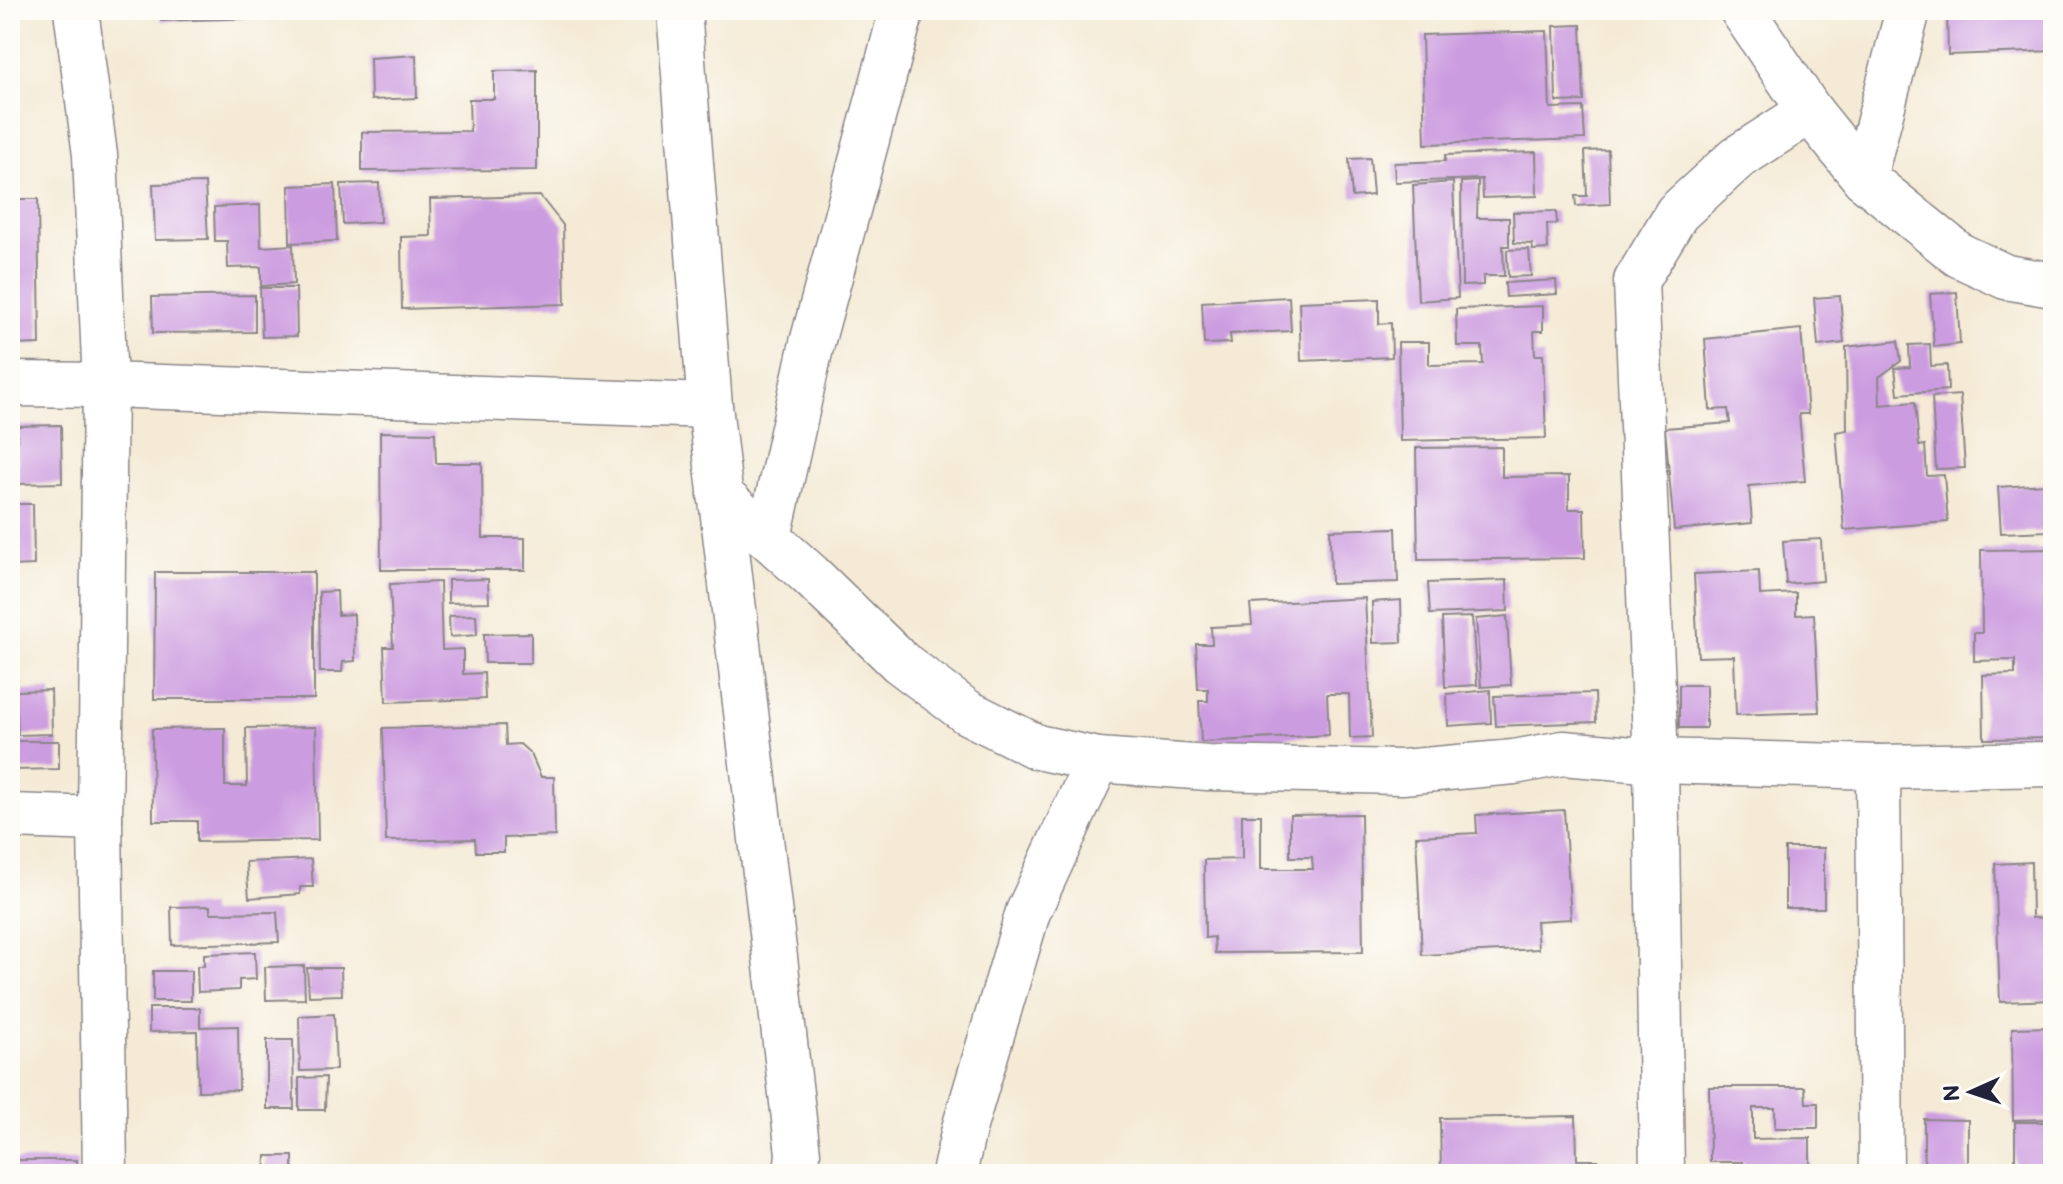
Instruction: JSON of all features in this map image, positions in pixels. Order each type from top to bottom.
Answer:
[{"type":"street","points":[[76,10],[95,155],[105,385],[100,819],[105,1174]]},
{"type":"street","points":[[679,10],[710,406],[800,1167]]},
{"type":"street","points":[[769,537],[812,343],[902,10]]},
{"type":"street","points":[[1742,10],[1810,111],[1864,178],[1959,255],[2006,277],[2053,285]]},
{"type":"street","points":[[1864,178],[1908,10]]},
{"type":"street","points":[[1662,1174],[1656,761],[1636,281],[1677,213],[1737,158],[1810,111]]},
{"type":"street","points":[[10,384],[710,406]]},
{"type":"street","points":[[720,495],[769,537],[900,662],[967,712],[1037,747],[1098,760],[1208,768],[1402,772],[1514,762],[1563,753],[1656,761],[1878,767],[2053,764]]},
{"type":"street","points":[[954,1174],[964,1129],[1028,912],[1098,760]]},
{"type":"street","points":[[1878,767],[1881,1174]]},
{"type":"street","points":[[10,816],[100,819]]},
{"type":"building","points":[[161,10],[321,10],[322,16],[161,21]]},
{"type":"building","points":[[1947,10],[2053,10],[2053,51],[1948,55]]},
{"type":"building","points":[[1581,25],[1584,101],[1556,102],[1554,26]]},
{"type":"building","points":[[1547,31],[1550,108],[1583,107],[1585,139],[1425,144],[1422,35]]},
{"type":"building","points":[[416,55],[417,98],[371,100],[370,58]]},
{"type":"building","points":[[537,70],[537,170],[362,171],[362,132],[470,131],[469,99],[494,99],[494,71]]},
{"type":"building","points":[[1608,150],[1610,204],[1576,206],[1575,196],[1587,196],[1585,151]]},
{"type":"building","points":[[1536,152],[1537,196],[1483,198],[1482,179],[1395,182],[1394,163],[1445,161],[1445,155]]},
{"type":"building","points":[[1370,158],[1373,195],[1352,197],[1349,159]]},
{"type":"building","points":[[1478,181],[1477,218],[1509,218],[1509,246],[1503,246],[1504,276],[1483,276],[1483,285],[1462,286],[1461,182]]},
{"type":"building","points":[[1453,182],[1458,298],[1418,301],[1413,185]]},
{"type":"building","points":[[205,183],[208,239],[155,240],[153,184]]},
{"type":"building","points":[[379,183],[380,222],[343,224],[341,184]]},
{"type":"building","points":[[335,184],[337,241],[290,243],[289,186]]},
{"type":"building","points":[[540,196],[563,225],[565,304],[402,309],[401,237],[431,236],[430,199]]},
{"type":"building","points":[[10,199],[38,199],[40,344],[10,345]]},
{"type":"building","points":[[260,205],[261,247],[293,245],[294,284],[261,286],[261,267],[228,268],[227,241],[215,241],[214,207]]},
{"type":"building","points":[[1556,211],[1557,224],[1547,224],[1548,249],[1533,250],[1532,244],[1514,243],[1513,212]]},
{"type":"building","points":[[1529,249],[1531,276],[1508,277],[1507,250]]},
{"type":"building","points":[[1556,280],[1557,294],[1506,297],[1505,283]]},
{"type":"building","points":[[260,288],[296,288],[297,336],[262,337]]},
{"type":"building","points":[[1957,292],[1960,344],[1934,347],[1930,294]]},
{"type":"building","points":[[255,295],[255,332],[153,333],[152,297]]},
{"type":"building","points":[[1840,296],[1844,343],[1818,346],[1814,298]]},
{"type":"building","points":[[1289,297],[1291,331],[1230,334],[1231,343],[1204,344],[1202,302]]},
{"type":"building","points":[[1379,299],[1379,324],[1391,323],[1392,357],[1301,361],[1299,302]]},
{"type":"building","points":[[1543,306],[1543,331],[1534,331],[1535,355],[1543,355],[1546,438],[1400,441],[1398,342],[1429,342],[1429,365],[1483,364],[1482,346],[1457,346],[1456,309]]},
{"type":"building","points":[[1801,329],[1808,414],[1799,414],[1805,481],[1749,486],[1752,523],[1674,530],[1665,428],[1730,423],[1728,409],[1710,410],[1705,339]]},
{"type":"building","points":[[1898,341],[1901,361],[1879,377],[1880,405],[1915,402],[1919,446],[1925,445],[1927,476],[1944,475],[1948,522],[1844,530],[1836,432],[1847,430],[1846,347]]},
{"type":"building","points":[[1930,344],[1931,366],[1947,365],[1948,390],[1898,394],[1895,368],[1910,367],[1909,345]]},
{"type":"building","points":[[1960,395],[1965,468],[1936,469],[1932,397]]},
{"type":"building","points":[[61,425],[62,483],[18,484],[17,426]]},
{"type":"building","points":[[380,432],[435,433],[436,463],[482,463],[483,538],[525,538],[525,570],[381,570]]},
{"type":"building","points":[[1502,447],[1502,477],[1569,476],[1569,509],[1584,509],[1585,558],[1418,560],[1416,448]]},
{"type":"building","points":[[2045,484],[2048,531],[2001,533],[1998,487]]},
{"type":"building","points":[[10,504],[33,504],[34,565],[10,566]]},
{"type":"building","points":[[1396,528],[1398,582],[1331,584],[1330,530]]},
{"type":"building","points":[[1821,539],[1823,581],[1786,584],[1783,541]]},
{"type":"building","points":[[2053,549],[2053,738],[1984,739],[1983,675],[2015,674],[2015,660],[1974,661],[1974,633],[1982,633],[1981,550]]},
{"type":"building","points":[[1759,571],[1760,595],[1796,593],[1796,615],[1814,614],[1819,712],[1736,715],[1734,656],[1698,657],[1694,574]]},
{"type":"building","points":[[155,572],[314,572],[314,699],[154,699]]},
{"type":"building","points":[[488,579],[489,602],[448,603],[448,580]]},
{"type":"building","points":[[1507,580],[1508,611],[1430,614],[1428,583]]},
{"type":"building","points":[[440,582],[442,650],[463,649],[463,674],[484,673],[485,699],[386,702],[384,647],[393,647],[390,584]]},
{"type":"building","points":[[337,591],[338,615],[354,614],[355,661],[343,662],[342,672],[320,672],[319,592]]},
{"type":"building","points":[[1365,598],[1372,737],[1350,738],[1349,694],[1327,694],[1329,735],[1201,742],[1199,701],[1208,701],[1208,689],[1198,689],[1196,644],[1212,644],[1211,627],[1252,625],[1250,604]]},
{"type":"building","points":[[1401,600],[1402,642],[1373,643],[1372,602]]},
{"type":"building","points":[[476,615],[477,635],[450,637],[449,616]]},
{"type":"building","points":[[1507,616],[1511,685],[1481,687],[1476,619]]},
{"type":"building","points":[[1472,617],[1477,685],[1445,687],[1442,618]]},
{"type":"building","points":[[531,633],[531,663],[485,663],[484,634]]},
{"type":"building","points":[[1679,685],[1706,685],[1706,728],[1679,728]]},
{"type":"building","points":[[51,690],[52,734],[18,735],[16,691]]},
{"type":"building","points":[[1490,690],[1491,723],[1448,726],[1447,694]]},
{"type":"building","points":[[1595,693],[1596,722],[1496,726],[1494,696]]},
{"type":"building","points":[[505,725],[506,745],[520,744],[531,754],[541,777],[554,777],[555,836],[504,838],[504,852],[476,852],[475,839],[386,841],[383,728]]},
{"type":"building","points":[[316,727],[318,840],[197,842],[197,821],[153,821],[152,729],[225,728],[225,786],[247,786],[246,728]]},
{"type":"building","points":[[12,741],[59,741],[59,769],[11,770]]},
{"type":"building","points":[[1564,810],[1571,919],[1536,921],[1538,949],[1422,955],[1416,836],[1477,833],[1476,815]]},
{"type":"building","points":[[1361,814],[1363,952],[1215,953],[1214,937],[1205,938],[1204,860],[1242,859],[1242,815],[1261,815],[1261,869],[1313,869],[1312,857],[1290,857],[1290,815]]},
{"type":"building","points":[[1785,848],[1824,848],[1824,908],[1785,908]]},
{"type":"building","points":[[311,859],[313,887],[300,887],[300,894],[249,898],[246,862]]},
{"type":"building","points":[[2031,862],[2032,918],[2053,917],[2053,1000],[2000,1002],[1995,864]]},
{"type":"building","points":[[210,906],[210,913],[277,912],[279,942],[172,945],[171,907]]},
{"type":"building","points":[[255,952],[256,979],[239,980],[239,990],[198,992],[197,966],[204,966],[204,954]]},
{"type":"building","points":[[304,966],[305,999],[266,1000],[265,967]]},
{"type":"building","points":[[307,968],[341,968],[342,995],[309,996]]},
{"type":"building","points":[[153,971],[191,971],[191,1001],[153,1001]]},
{"type":"building","points":[[149,1008],[200,1008],[200,1027],[238,1026],[239,1090],[198,1091],[197,1031],[149,1032]]},
{"type":"building","points":[[334,1014],[336,1070],[300,1071],[299,1016]]},
{"type":"building","points":[[2053,1027],[2053,1119],[2013,1120],[2012,1028]]},
{"type":"building","points":[[267,1040],[293,1040],[294,1109],[267,1109]]},
{"type":"building","points":[[326,1077],[325,1110],[299,1110],[299,1078]]},
{"type":"building","points":[[1709,1087],[1805,1087],[1806,1103],[1818,1103],[1818,1128],[1775,1128],[1775,1108],[1753,1108],[1753,1139],[1810,1138],[1810,1174],[1744,1174],[1743,1162],[1710,1162]]},
{"type":"building","points":[[1576,1116],[1577,1160],[1598,1160],[1599,1174],[1441,1174],[1440,1118]]},
{"type":"building","points":[[1924,1119],[1968,1120],[1968,1174],[1924,1174]]},
{"type":"building","points":[[2015,1122],[2053,1122],[2053,1174],[2015,1174]]},
{"type":"building","points":[[266,1156],[293,1156],[293,1174],[265,1174]]},
{"type":"building","points":[[10,1160],[77,1160],[77,1174],[10,1174]]}]
